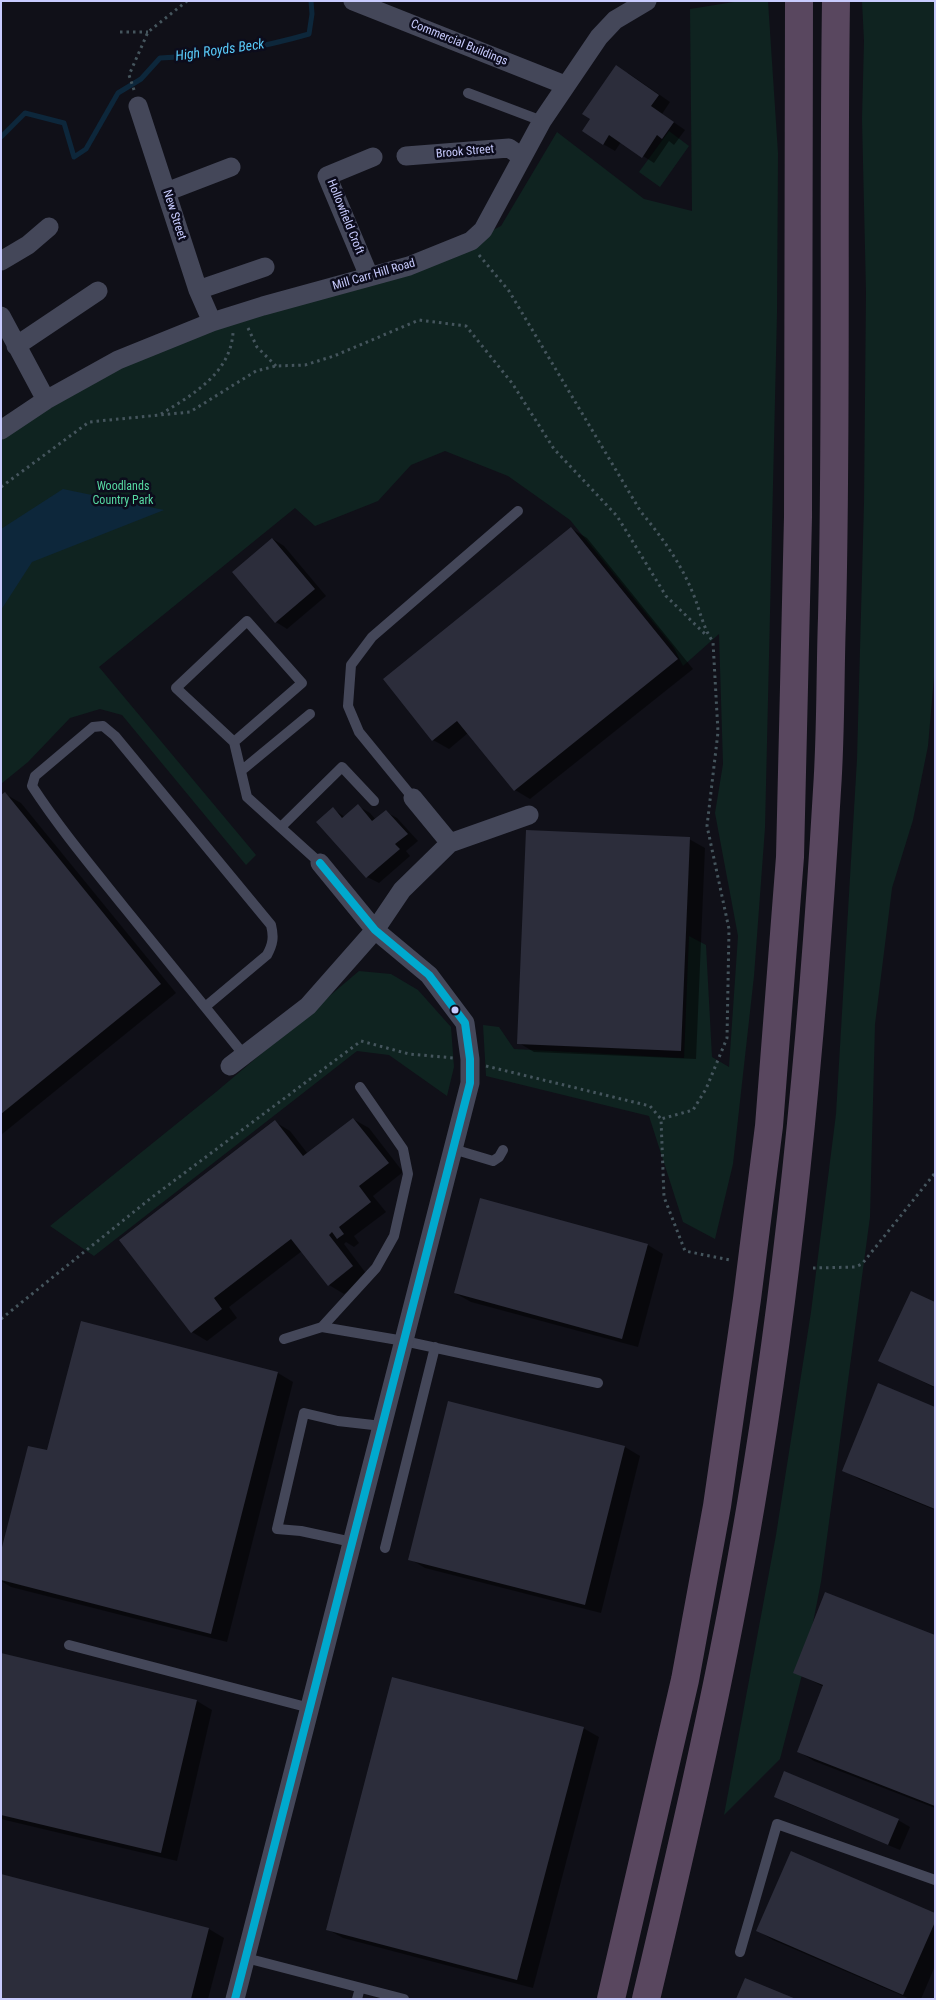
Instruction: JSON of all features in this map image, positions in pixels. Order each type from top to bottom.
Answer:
[{"type":"highway","points":[[611,1999],[685,1680],[717,1506],[747,1299],[769,1126],[790,857],[798,517],[799,1]]},
{"type":"highway","points":[[646,1999],[677,1870],[718,1677],[751,1503],[783,1289],[803,1108],[828,785],[834,522],[833,216],[836,1]]},
{"type":"highway","points":[[591,1999],[612,1931],[652,1824]]},
{"type":"street","name":"Commercial Buildings","points":[[353,1],[565,85]]},
{"type":"street","name":"Mill Carr Hill Road","points":[[1,430],[46,400],[118,360],[212,322],[237,324],[370,276],[409,266],[471,241],[484,230],[542,121],[599,37],[615,20],[647,1]]},
{"type":"street","name":"New Street","points":[[137,101],[198,290],[212,322]]},
{"type":"street","name":"Brook Street","points":[[406,156],[509,148],[522,157]]},
{"type":"street","name":"Hollowfield Croft","points":[[370,276],[327,176],[373,157]]},
{"type":"street","points":[[166,192],[231,167]]},
{"type":"street","points":[[1,261],[28,245],[49,227]]},
{"type":"street","points":[[198,290],[265,267]]},
{"type":"street","points":[[16,346],[98,291]]},
{"type":"street","points":[[1,316],[46,400]]},
{"type":"street","points":[[413,798],[450,844]]},
{"type":"street","points":[[237,1061],[308,1006],[376,930],[402,890],[450,844],[533,812]]},
{"type":"street","points":[[235,1999],[470,1083],[470,1059],[465,1023],[429,975],[376,930],[320,863]]},
{"type":"lane","points":[[468,93],[542,121]]},
{"type":"lane","points":[[413,798],[359,732],[348,706],[351,665],[372,636],[518,511]]},
{"type":"lane","points":[[234,742],[302,683],[247,621],[176,688],[234,742],[247,797],[320,863]]},
{"type":"lane","points":[[241,771],[310,714]]},
{"type":"lane","points":[[205,1007],[267,956],[274,936],[271,925],[115,736],[103,726],[93,727],[35,776],[32,786],[53,819],[205,1007],[237,1061]]},
{"type":"lane","points":[[281,827],[342,767],[374,801]]},
{"type":"lane","points":[[322,1327],[376,1268],[394,1236],[408,1174],[403,1149],[360,1086]]},
{"type":"lane","points":[[453,1149],[493,1161],[499,1157],[503,1150]]},
{"type":"lane","points":[[284,1339],[322,1327],[435,1347],[598,1383]]},
{"type":"lane","points":[[385,1548],[435,1347]]},
{"type":"lane","points":[[352,1542],[301,1531],[277,1529],[304,1412],[338,1421],[382,1426]]},
{"type":"lane","points":[[69,1645],[310,1708]]},
{"type":"lane","points":[[740,1952],[778,1824],[935,1880]]},
{"type":"lane","points":[[246,1958],[404,1999]]},
{"type":"lane","points":[[357,1999],[360,1988]]},
{"type":"path","points":[[137,101],[129,75],[148,32],[186,1]]},
{"type":"path","points":[[120,32],[148,32]]},
{"type":"path","points":[[471,241],[478,253],[509,291],[641,512],[656,530],[685,574],[694,593],[704,630],[713,642],[718,732],[707,826],[729,929],[727,1038],[706,1089],[693,1110],[662,1120]]},
{"type":"path","points":[[1,487],[89,422],[190,412],[256,371],[276,366],[305,365],[334,356],[419,320],[466,326],[512,383],[554,449],[617,516],[666,596],[713,642]]},
{"type":"path","points":[[158,415],[197,392],[216,374],[232,344],[237,324],[248,328],[257,347],[276,366]]},
{"type":"path","points":[[1,1319],[151,1198],[361,1041],[409,1054],[470,1059],[487,1066],[650,1106],[662,1120],[664,1196],[684,1252],[730,1260]]},
{"type":"path","points":[[813,1268],[862,1264],[935,1173]]},
{"type":"green space","name":"Woodlands Country Park","points":[[740,1],[768,1],[778,153],[777,313],[765,828],[754,976],[733,1164],[715,1239],[683,1222],[649,1116],[486,1076],[483,1025],[499,1027],[514,1049],[684,1058],[689,936],[706,945],[712,1057],[729,1067],[738,936],[715,813],[723,764],[719,634],[683,666],[674,648],[570,520],[508,476],[445,451],[411,465],[378,501],[315,526],[295,508],[99,667],[256,855],[246,865],[122,715],[100,709],[70,718],[28,762],[1,784],[1,430],[118,360],[471,241],[501,226],[557,132],[644,199],[692,211],[690,9]]},
{"type":"green space","points":[[862,1],[935,1],[935,666],[928,746],[913,820],[892,888],[875,1024],[870,1217],[821,1582],[805,1663],[780,1759],[724,1815],[776,1535],[811,1312],[836,1114],[857,759],[864,503],[866,292],[862,119],[864,41]]},
{"type":"green space","points":[[669,131],[689,146],[660,187],[639,172]]},
{"type":"green space","points":[[359,971],[391,974],[418,990],[451,1027],[454,1067],[447,1096],[389,1055],[357,1051],[94,1256],[50,1226],[216,1092]]},
{"type":"water","points":[[63,489],[164,510],[32,562],[1,610],[1,529]]},
{"type":"building","points":[[616,65],[659,95],[651,106],[674,122],[662,139],[657,135],[642,158],[609,135],[603,145],[582,131],[590,119],[582,114]]},
{"type":"building","points":[[571,527],[678,659],[514,791],[457,721],[432,741],[383,679]]},
{"type":"building","points":[[272,538],[315,589],[275,623],[232,572]]},
{"type":"building","points":[[5,792],[161,984],[1,1114],[1,795]]},
{"type":"building","points":[[358,804],[372,821],[386,810],[408,834],[395,844],[400,849],[366,878],[316,822],[333,807],[342,818]]},
{"type":"building","points":[[526,830],[690,837],[681,1051],[517,1044]]},
{"type":"building","points":[[353,1118],[389,1163],[359,1186],[371,1202],[339,1227],[344,1234],[337,1239],[332,1232],[329,1235],[353,1266],[328,1286],[291,1239],[214,1298],[222,1309],[191,1333],[119,1240],[275,1120],[303,1156]]},
{"type":"building","points":[[480,1198],[648,1244],[622,1339],[454,1293]]},
{"type":"building","points":[[911,1291],[935,1302],[935,1387],[878,1361]]},
{"type":"building","points":[[81,1321],[278,1372],[211,1634],[1,1580],[1,1551],[28,1446],[47,1450]]},
{"type":"building","points":[[878,1383],[935,1407],[935,1509],[842,1471]]},
{"type":"building","points":[[448,1401],[625,1446],[585,1605],[408,1560]]},
{"type":"building","points":[[825,1592],[935,1635],[935,1806],[797,1752],[823,1685],[793,1673]]},
{"type":"building","points":[[1,1653],[197,1700],[161,1853],[1,1815]]},
{"type":"building","points":[[392,1677],[584,1727],[517,1980],[326,1930]]},
{"type":"building","points":[[784,1771],[899,1819],[888,1845],[774,1797]]},
{"type":"building","points":[[791,1851],[935,1913],[935,1922],[903,1995],[756,1931]]},
{"type":"building","points":[[1,1874],[209,1928],[191,1999],[1,1999]]},
{"type":"building","points":[[745,1978],[796,1999],[736,1999]]},
{"type":"waterway","name":"High Royds Beck","points":[[1,137],[25,113],[64,123],[74,157],[86,149],[118,93],[141,79],[160,58],[235,50],[309,34],[312,14],[311,1]]},
{"type":"transit line","points":[[235,1999],[470,1083],[470,1059],[465,1023],[429,975],[375,930],[320,863]]}]
